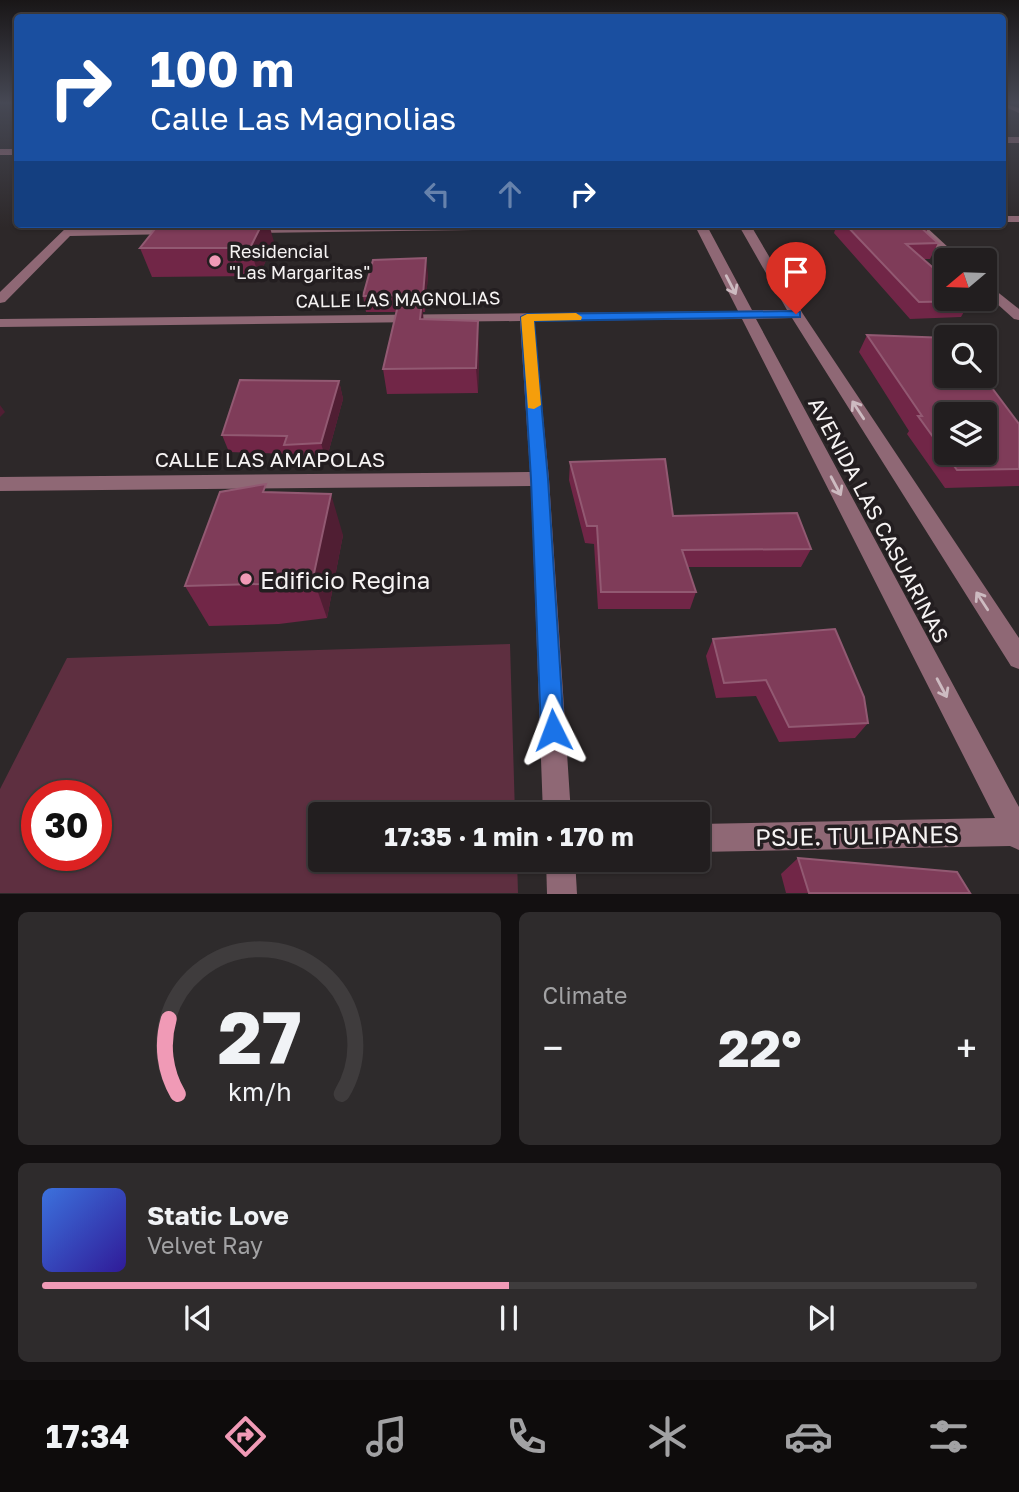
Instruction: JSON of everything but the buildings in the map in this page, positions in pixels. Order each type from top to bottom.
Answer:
[{"type":"street","points":[[0,299],[72,228],[193,231]]},
{"type":"street","points":[[235,230],[386,228]]},
{"type":"street","name":"AVENIDA LAS CASUARINAS","points":[[702,228],[1018,833]]},
{"type":"street","name":"AVENIDA LAS CASUARINAS","points":[[746,228],[796,314],[1019,658]]},
{"type":"street","points":[[920,228],[943,248]]},
{"type":"street","points":[[998,297],[1019,316]]},
{"type":"street","name":"CALLE LAS MAGNOLIAS","points":[[0,323],[796,314]]},
{"type":"street","points":[[527,317],[540,479],[556,802]]},
{"type":"street","name":"CALLE LAS AMAPOLAS","points":[[0,484],[540,479]]},
{"type":"street","name":"PSJE. TULIPANES","points":[[710,838],[1018,833]]},
{"type":"street","points":[[561,872],[562,894]]},
{"type":"shaded area","points":[[510,644],[515,802],[308,802],[308,872],[517,872],[518,893],[0,893],[0,789],[67,658]]},
{"type":"slow traffic","points":[[534,405],[527,317],[576,317]]},
{"type":"place","name":"Residencial \"Las Margaritas\"","points":[[215,261]]},
{"type":"place","name":"Edificio Regina","points":[[246,579]]},
{"type":"route","points":[[553,730],[540,479],[527,317],[796,314]]}]
